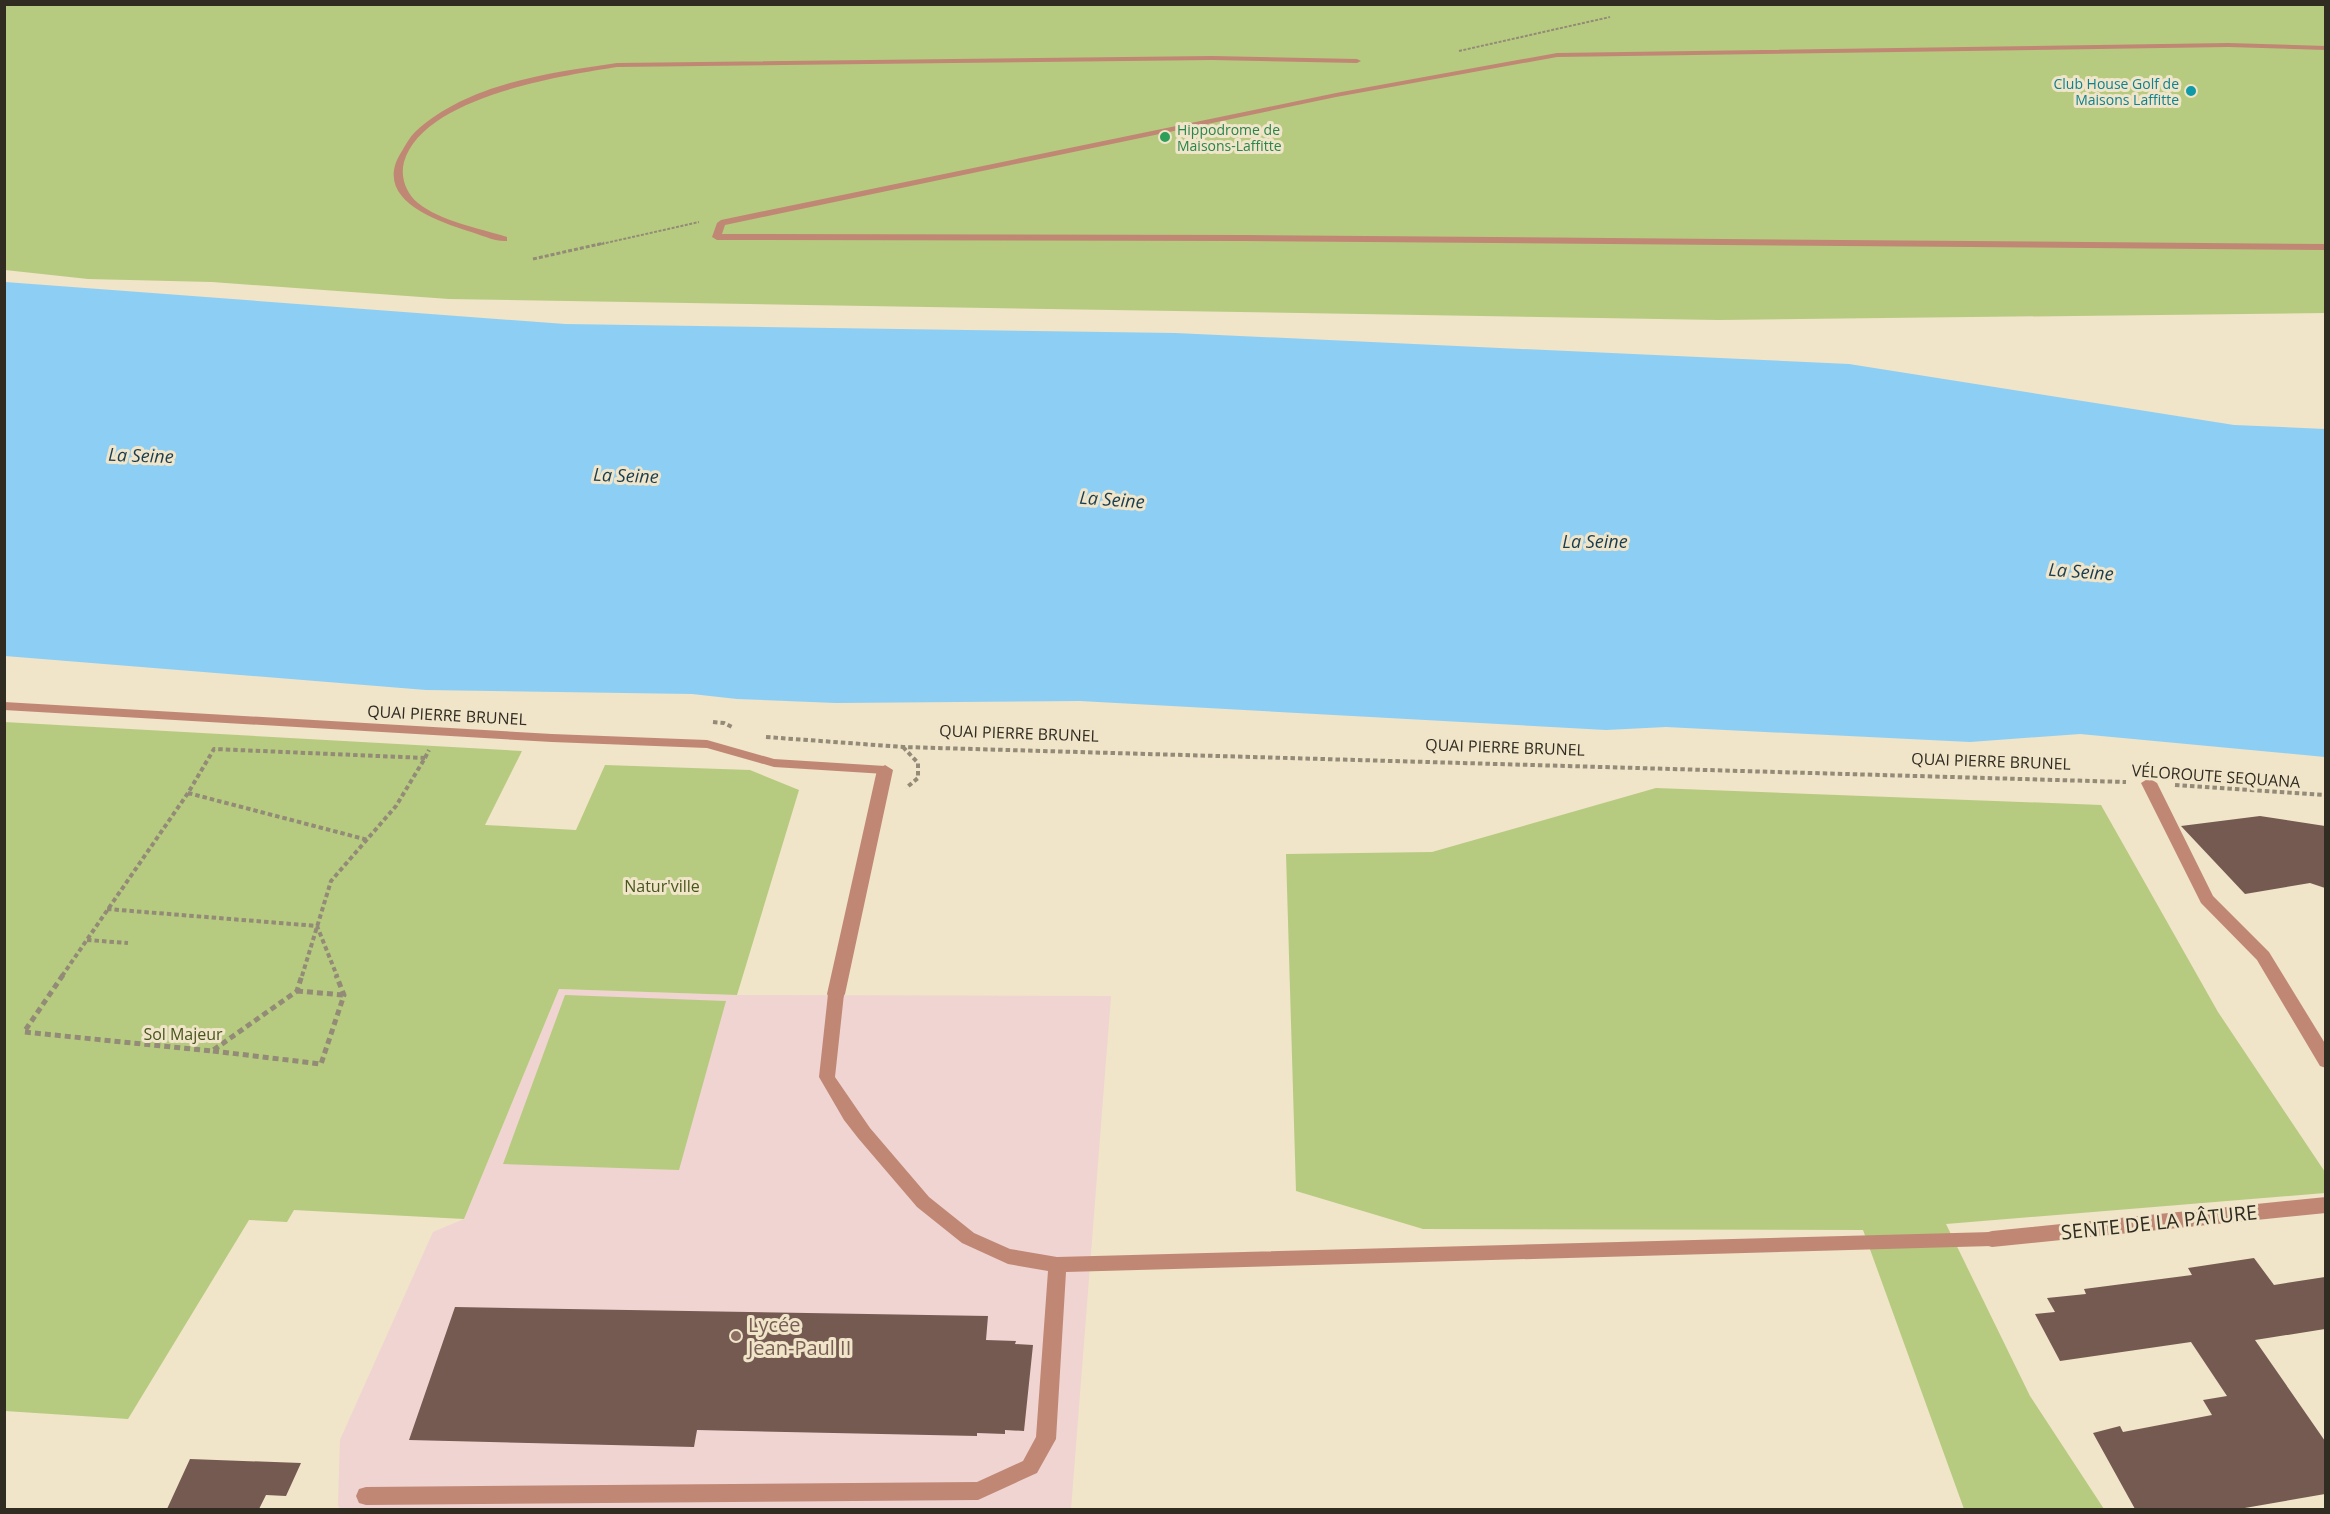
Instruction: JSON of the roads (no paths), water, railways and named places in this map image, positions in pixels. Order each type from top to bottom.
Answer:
[{"type":"street","points":[[836,994],[885,770]]},
{"type":"street","points":[[2149,783],[2207,899],[2263,956],[2325,1061]]},
{"type":"street","name":"SENTE DE LA PÂTURE","points":[[1992,1239],[2325,1205]]},
{"type":"lane","points":[[2249,47],[2267,43],[2325,43]]},
{"type":"lane","points":[[2325,48],[2228,45],[1557,55],[1336,95],[722,223],[717,237],[1245,238],[2325,247]]},
{"type":"lane","points":[[504,239],[447,220],[416,206],[401,189],[397,168],[406,147],[428,126],[458,106],[503,88],[565,73],[616,65],[1212,58],[1357,61]]},
{"type":"lane","name":"QUAI PIERRE BRUNEL","points":[[4,706],[707,744],[774,763],[885,770]]},
{"type":"lane","points":[[836,994],[827,1077],[849,1115],[923,1202],[968,1238],[1008,1256],[1057,1265],[1992,1239]]},
{"type":"lane","points":[[366,1496],[978,1491],[1030,1467],[1046,1439],[1057,1265]]},
{"type":"water","name":"La Seine","points":[[5,282],[565,324],[1175,333],[1849,364],[2234,425],[2325,429],[2325,757],[2080,734],[1970,742],[1666,727],[1606,730],[1080,701],[836,703],[737,699],[692,694],[426,690],[5,656]]},
{"type":"place","name":"Club House Golf de Maisons Laffitte","points":[[2191,91]]},
{"type":"place","name":"Hippodrome de Maisons-Laffitte","points":[[1165,137]]},
{"type":"place","name":"Lycée Jean-Paul II","points":[[736,1336]]},
{"type":"park label","name":"Natur'ville","points":[[662,886]]},
{"type":"park label","name":"Sol Majeur","points":[[183,1034]]}]
